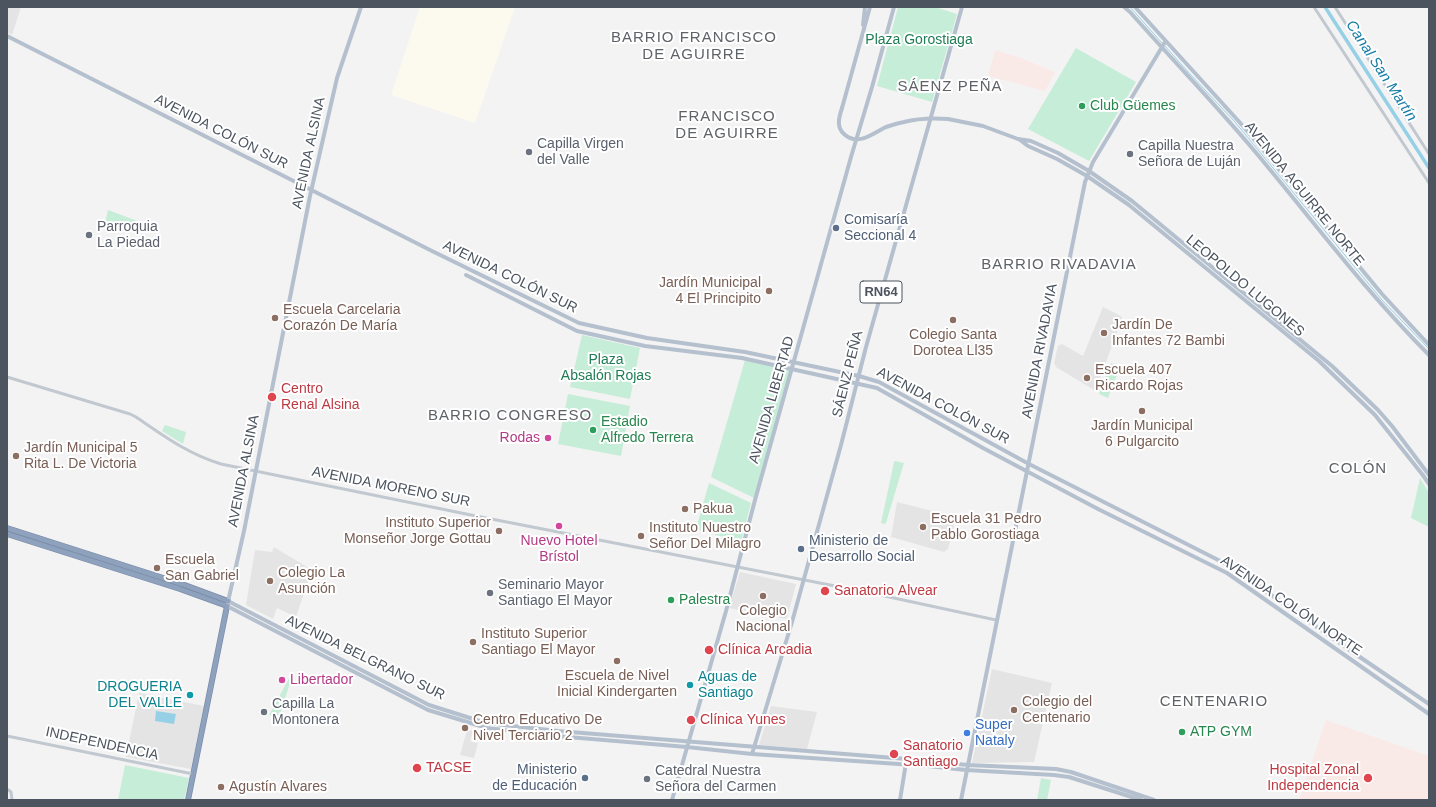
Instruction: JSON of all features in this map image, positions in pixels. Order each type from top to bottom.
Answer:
[{"type":"highway","name":"AVENIDA BELGRANO SUR","points":[[7,528],[182,584],[227,604]]},
{"type":"highway","name":"AVENIDA BELGRANO SUR","points":[[7,534],[227,604]]},
{"type":"highway","name":"AVENIDA ALSINA","points":[[188,800],[227,604]]},
{"type":"main road","name":"AVENIDA ALSINA","points":[[227,604],[256,472],[312,190],[337,78],[361,7]]},
{"type":"main road","name":"LEOPOLDO LUGONES","points":[[870,7],[839,116],[838,124],[844,135],[856,140],[862,139],[887,127],[907,121],[928,118],[948,119],[983,126],[1018,139],[1031,141],[1058,153],[1089,171],[1152,217],[1332,366],[1378,410],[1429,475]]},
{"type":"main road","name":"AVENIDA LIBERTAD","points":[[672,800],[894,7]]},
{"type":"main road","name":"SÁENZ PEÑA","points":[[752,754],[792,622],[841,445],[856,383],[962,7]]},
{"type":"main road","points":[[1124,7],[1163,45]]},
{"type":"main road","points":[[1135,7],[1163,45]]},
{"type":"main road","points":[[859,49],[865,9]]},
{"type":"main road","name":"AVENIDA COLÓN SUR","points":[[7,36],[579,323],[647,338],[738,351],[794,362],[859,376],[879,382],[1028,464]]},
{"type":"main road","name":"AVENIDA RIVADAVIA","points":[[961,800],[996,620],[1087,176],[1163,45]]},
{"type":"main road","name":"AVENIDA AGUIRRE NORTE","points":[[1163,45],[1243,126],[1382,294],[1429,345]]},
{"type":"main road","name":"AVENIDA AGUIRRE NORTE","points":[[1163,45],[1238,132],[1345,263],[1382,306],[1429,355]]},
{"type":"main road","name":"LEOPOLDO LUGONES","points":[[1018,139],[1028,146],[1057,159],[1087,176],[1129,205],[1319,361],[1375,415],[1429,484]]},
{"type":"main road","name":"AVENIDA COLÓN SUR","points":[[466,275],[578,331],[645,346],[742,358],[877,388],[1027,471]]},
{"type":"main road","name":"AVENIDA COLÓN NORTE","points":[[1028,464],[1230,566],[1429,704]]},
{"type":"main road","name":"AVENIDA COLÓN NORTE","points":[[1027,471],[1098,509],[1227,573],[1429,714]]},
{"type":"main road","name":"AVENIDA BELGRANO SUR","points":[[227,604],[430,705],[486,723],[558,731],[968,765],[1042,768],[1063,771],[1112,785],[1154,800]]},
{"type":"main road","name":"AVENIDA BELGRANO SUR","points":[[227,604],[428,710],[484,727],[556,736],[752,754],[1069,777],[1141,800]]},
{"type":"main road","points":[[900,800],[907,759]]},
{"type":"street","points":[[1314,7],[1429,183]]},
{"type":"street","points":[[1335,7],[1429,154]]},
{"type":"street","name":"AVENIDA MORENO SUR","points":[[7,377],[130,414],[178,446],[221,464],[803,579],[996,620]]},
{"type":"street","name":"INDEPENDENCIA","points":[[7,736],[193,774]]},
{"type":"street","points":[[7,789],[11,792],[12,800]]},
{"type":"shaded area","points":[[7,7],[21,7],[12,35],[7,32]]},
{"type":"shaded area","points":[[420,7],[515,7],[475,123],[391,95]]},
{"type":"shaded area","points":[[995,50],[1021,58],[1055,72],[1045,91],[988,76]]},
{"type":"shaded area","points":[[1103,307],[1121,316],[1122,319],[1096,389],[1094,390],[1056,367],[1054,363],[1058,346],[1062,344],[1083,356]]},
{"type":"shaded area","name":"Escuela 31 Pedro Pablo Gorostiaga","points":[[897,502],[956,517],[948,549],[944,552],[891,537]]},
{"type":"shaded area","points":[[274,547],[312,570],[296,617],[277,608],[273,619],[246,605],[255,550],[272,552]]},
{"type":"shaded area","name":"Colegio Nacional","points":[[740,572],[796,584],[787,619],[729,608]]},
{"type":"shaded area","name":"Colegio del Centenario","points":[[992,669],[1052,683],[1034,762],[972,763]]},
{"type":"shaded area","points":[[139,693],[204,706],[191,769],[126,757]]},
{"type":"shaded area","points":[[771,706],[817,712],[807,749],[759,745]]},
{"type":"shaded area","name":"Hospital Zonal Independencia","points":[[1326,720],[1429,756],[1429,800],[1299,800]]},
{"type":"shaded area","points":[[467,730],[473,731],[470,741],[478,743],[474,758],[460,755]]},
{"type":"green space","name":"Plaza Gorostiaga","points":[[898,7],[935,7],[957,14],[932,102],[877,86]]},
{"type":"green space","name":"Club Güemes","points":[[1076,48],[1136,82],[1089,161],[1028,129]]},
{"type":"green space","points":[[108,210],[148,225],[151,229],[146,230],[105,222]]},
{"type":"green space","name":"Plaza Absalón Rojas","points":[[582,335],[640,348],[630,399],[570,387]]},
{"type":"green space","points":[[745,360],[791,370],[754,498],[711,477]]},
{"type":"green space","points":[[1111,363],[1120,367],[1108,398],[1099,394]]},
{"type":"green space","name":"Estadio Alfredo Terrera","points":[[568,394],[630,406],[621,456],[558,444]]},
{"type":"green space","points":[[165,425],[186,432],[183,444],[162,431]]},
{"type":"green space","points":[[895,461],[904,463],[885,524],[881,523]]},
{"type":"green space","points":[[1420,478],[1429,493],[1429,527],[1411,518]]},
{"type":"green space","points":[[709,483],[751,503],[741,542],[696,529]]},
{"type":"green space","points":[[292,673],[293,674],[279,717],[269,715]]},
{"type":"green space","points":[[125,765],[189,778],[184,800],[118,800]]},
{"type":"green space","points":[[1041,778],[1051,780],[1047,800],[1037,800]]},
{"type":"water","points":[[156,711],[176,714],[174,724],[155,721]]},
{"type":"waterway","points":[[1130,7],[1162,43]]},
{"type":"waterway","name":"Canal San Martín","points":[[1325,7],[1429,168]]},
{"type":"waterway","points":[[1164,45],[1235,122],[1382,300],[1429,349]]},
{"type":"place","name":"Club Güemes","points":[[1082,106]]},
{"type":"place","name":"Capilla Virgen del Valle","points":[[529,152]]},
{"type":"place","name":"Capilla Nuestra Señora de Luján","points":[[1130,154]]},
{"type":"place","name":"Comisaría Seccional 4","points":[[836,228]]},
{"type":"place","name":"Parroquia La Piedad","points":[[89,235]]},
{"type":"place","name":"Jardín Municipal 4 El Principito","points":[[769,291]]},
{"type":"place","name":"Escuela Carcelaria Corazón De María","points":[[275,318]]},
{"type":"place","name":"Colegio Santa Dorotea Ll35","points":[[953,320]]},
{"type":"place","name":"Jardín De Infantes 72 Bambi","points":[[1104,333]]},
{"type":"place","name":"Escuela 407 Ricardo Rojas","points":[[1087,378]]},
{"type":"place","name":"Centro Renal Alsina","points":[[272,397]]},
{"type":"place","name":"Jardín Municipal 6 Pulgarcito","points":[[1142,411]]},
{"type":"place","name":"Estadio Alfredo Terrera","points":[[593,430]]},
{"type":"place","name":"Rodas","points":[[548,438]]},
{"type":"place","name":"Jardín Municipal 5 Rita L. De Victoria","points":[[16,456]]},
{"type":"place","name":"Pakua","points":[[685,509]]},
{"type":"place","name":"Nuevo Hotel Brístol","points":[[559,526]]},
{"type":"place","name":"Escuela 31 Pedro Pablo Gorostiaga","points":[[923,527]]},
{"type":"place","name":"Instituto Superior Monseñor Jorge Gottau","points":[[499,531]]},
{"type":"place","name":"Instituto Nuestro Señor Del Milagro","points":[[641,536]]},
{"type":"place","name":"Ministerio de Desarrollo Social","points":[[801,549]]},
{"type":"place","name":"Escuela San Gabriel","points":[[157,568]]},
{"type":"place","name":"Colegio La Asunción","points":[[270,581]]},
{"type":"place","name":"Sanatorio Alvear","points":[[825,591]]},
{"type":"place","name":"Seminario Mayor Santiago El Mayor","points":[[490,593]]},
{"type":"place","name":"Colegio Nacional","points":[[763,596]]},
{"type":"place","name":"Palestra","points":[[671,600]]},
{"type":"place","name":"Instituto Superior Santiago El Mayor","points":[[473,642]]},
{"type":"place","name":"Clínica Arcadia","points":[[709,650]]},
{"type":"place","name":"Escuela de Nivel Inicial Kindergarten","points":[[617,661]]},
{"type":"place","name":"Libertador","points":[[282,680]]},
{"type":"place","name":"Aguas de Santiago","points":[[690,685]]},
{"type":"place","name":"DROGUERIA DEL VALLE","points":[[190,695]]},
{"type":"place","name":"Colegio del Centenario","points":[[1014,710]]},
{"type":"place","name":"Capilla La Montonera","points":[[264,712]]},
{"type":"place","name":"Clínica Yunes","points":[[691,720]]},
{"type":"place","name":"Centro Educativo De Nivel Terciario 2","points":[[465,728]]},
{"type":"place","name":"ATP GYM","points":[[1182,732]]},
{"type":"place","name":"Super Nataly","points":[[967,733]]},
{"type":"place","name":"Sanatorio Santiago","points":[[894,754]]},
{"type":"place","name":"TACSE","points":[[417,768]]},
{"type":"place","name":"Ministerio de Educación","points":[[585,778]]},
{"type":"place","name":"Hospital Zonal Independencia","points":[[1368,778]]},
{"type":"place","name":"Catedral Nuestra Señora del Carmen","points":[[647,779]]},
{"type":"place","name":"Agustín Alvares","points":[[221,787]]},
{"type":"district","name":"BARRIO FRANCISCO DE AGUIRRE","points":[[694,46]]},
{"type":"district","name":"SÁENZ PEÑA","points":[[950,87]]},
{"type":"district","name":"FRANCISCO DE AGUIRRE","points":[[727,126]]},
{"type":"district","name":"BARRIO RIVADAVIA","points":[[1059,265]]},
{"type":"district","name":"BARRIO CONGRESO","points":[[510,416]]},
{"type":"district","name":"COLÓN","points":[[1358,469]]},
{"type":"district","name":"CENTENARIO","points":[[1214,702]]}]
